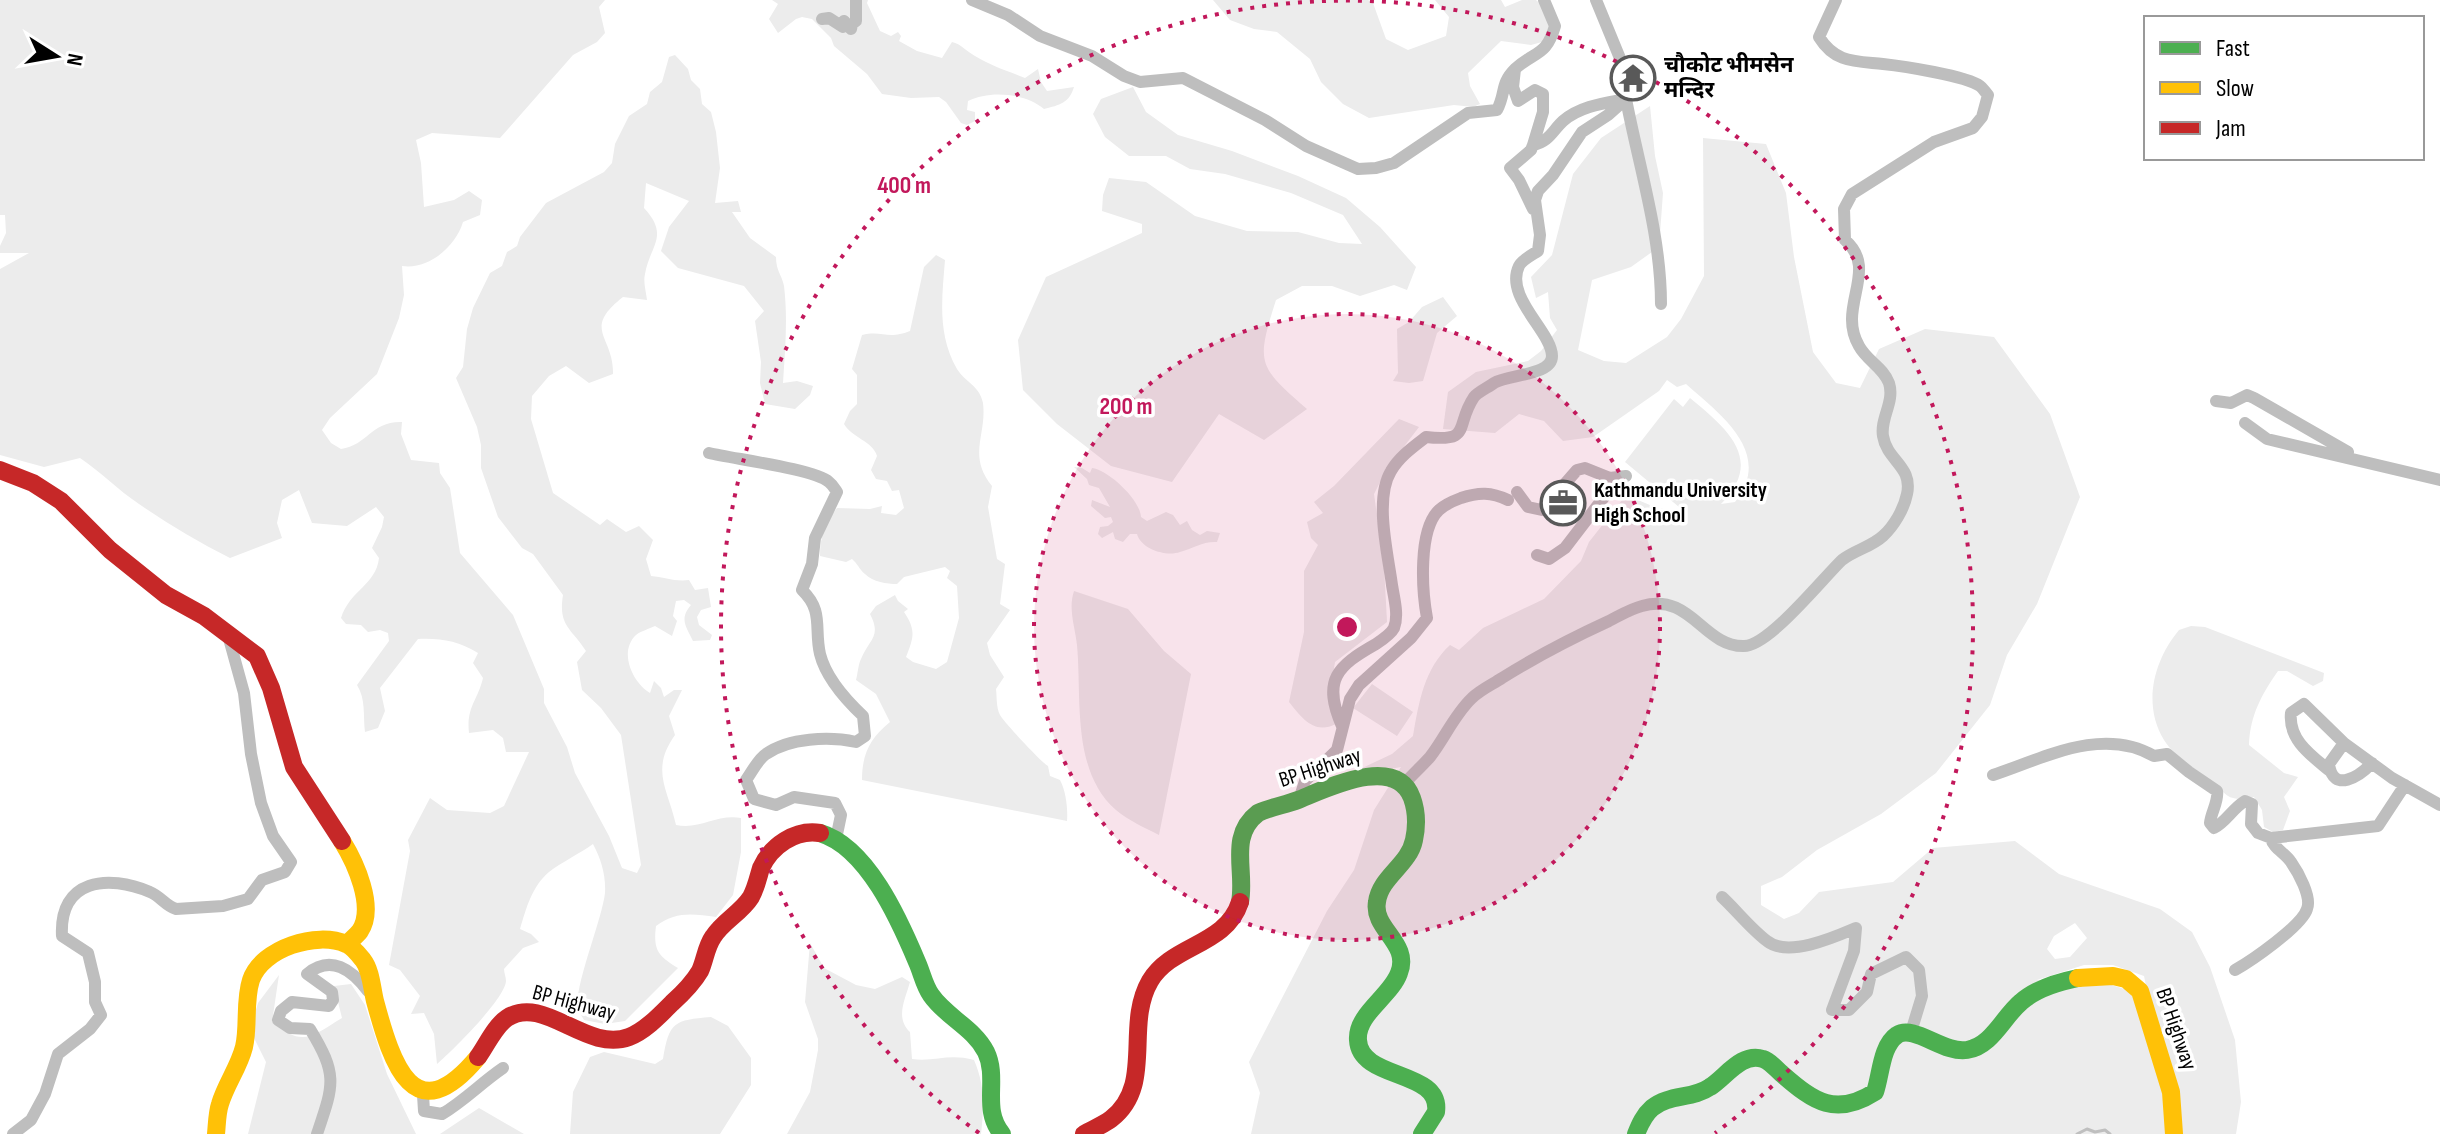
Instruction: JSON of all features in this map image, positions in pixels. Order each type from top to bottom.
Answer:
[{"type":"main road","points":[[0,470],[33,483],[61,501],[110,550],[155,586],[204,616],[257,656],[271,688],[294,767],[356,865],[366,904],[362,929],[347,944]]},
{"type":"main road","name":"BP Highway","points":[[1084,1134],[1114,1117],[1130,1098],[1138,1072],[1140,1003],[1162,964],[1218,934],[1239,909],[1241,840],[1249,822],[1258,813],[1376,775],[1389,775],[1405,783]]},
{"type":"main road","points":[[1405,783],[1415,806],[1414,842],[1375,904],[1376,913],[1401,949],[1400,972],[1359,1028],[1357,1040],[1362,1053],[1373,1064],[1429,1088],[1435,1095],[1438,1109],[1435,1118],[1422,1134]]},
{"type":"main road","name":"BP Highway","points":[[423,1095],[441,1094],[453,1085],[505,1019],[513,1014],[532,1013],[547,1017],[577,1032],[605,1040],[631,1037],[696,976],[714,935],[750,899],[764,862],[779,844],[808,831],[836,839]]},
{"type":"main road","points":[[836,839],[845,845],[880,888],[932,997],[979,1040],[990,1063],[989,1110],[995,1127],[1002,1134]]},
{"type":"main road","points":[[216,1134],[220,1104],[244,1047],[248,998],[256,970],[283,949],[306,939],[326,938],[347,944],[366,963],[397,1068],[409,1085],[423,1095]]},
{"type":"main road","name":"BP Highway","points":[[1911,1032],[1954,1049],[1968,1050],[1988,1040],[2009,1013],[2041,989],[2096,975],[2129,980],[2143,996],[2154,1044],[2174,1095],[2174,1134]]},
{"type":"main road","points":[[1636,1134],[1645,1114],[1659,1103],[1706,1090],[1740,1062],[1750,1058],[1765,1060],[1812,1099],[1844,1107],[1856,1105],[1875,1092],[1889,1041],[1896,1034],[1911,1032]]},
{"type":"street","points":[[822,19],[829,18],[843,27],[844,21],[851,29],[856,21],[856,0]]},
{"type":"street","points":[[972,0],[1008,15],[1040,36],[1092,56],[1140,82],[1183,78],[1265,120],[1306,146],[1358,169],[1394,163],[1468,113],[1497,110],[1505,79],[1525,61],[1543,52],[1550,43],[1555,26],[1544,0]]},
{"type":"street","points":[[1342,726],[1336,713],[1336,675],[1346,661],[1381,641],[1393,629],[1396,611],[1383,516],[1384,491],[1390,472],[1406,452],[1426,437],[1451,439],[1458,435],[1474,397],[1501,379],[1542,370],[1552,360],[1549,344],[1525,307],[1517,277],[1521,262],[1538,251],[1539,227],[1535,200],[1538,191],[1553,175],[1582,132],[1616,110],[1626,99],[1631,85],[1596,0]]},
{"type":"street","points":[[1405,783],[1431,755],[1473,696],[1552,647],[1641,606],[1660,604],[1678,607],[1707,631],[1727,642],[1747,646],[1758,642],[1820,586],[1840,562],[1885,534],[1903,509],[1908,492],[1906,471],[1887,451],[1882,434],[1890,401],[1890,386],[1882,370],[1860,349],[1853,334],[1851,310],[1861,261],[1845,240],[1844,209],[1852,194],[1913,154],[1934,142],[1973,128],[1982,117],[1988,95],[1978,84],[1944,75],[1885,64],[1848,62],[1836,57],[1826,49],[1819,37],[1836,0]]},
{"type":"street","points":[[1515,69],[1513,87],[1518,101],[1535,90],[1543,94],[1543,112],[1531,150],[1510,168],[1528,197],[1539,227]]},
{"type":"street","points":[[1533,145],[1541,143],[1556,131],[1561,122],[1576,113],[1595,105],[1626,99]]},
{"type":"street","points":[[1626,99],[1649,205],[1661,276],[1661,304]]},
{"type":"street","points":[[2216,401],[2231,403],[2247,395],[2361,460]]},
{"type":"street","points":[[2245,423],[2267,439],[2440,480]]},
{"type":"street","points":[[709,453],[798,470],[828,480],[837,492],[815,538],[812,564],[802,590],[815,602],[821,656],[847,701],[863,716],[865,736],[856,742],[843,739],[793,743],[765,754],[746,780],[754,799],[776,805],[794,797],[835,803],[841,815],[836,839]]},
{"type":"street","points":[[1299,800],[1305,781],[1337,750],[1350,699],[1359,685],[1411,638],[1427,618],[1422,587],[1424,559],[1430,525],[1439,510],[1474,493],[1513,496],[1528,507],[1542,510],[1577,470],[1585,468],[1610,478],[1626,476]]},
{"type":"street","points":[[1537,555],[1549,559],[1565,548],[1611,488],[1610,478]]},
{"type":"street","points":[[13,1134],[31,1120],[45,1094],[58,1054],[90,1029],[101,1015],[95,1002],[95,982],[88,953],[62,936],[61,920],[67,902],[76,892],[105,882],[155,894],[176,909],[223,906],[248,899],[262,880],[285,872],[291,862],[273,836],[261,803],[244,693],[228,635]]},
{"type":"street","points":[[2372,763],[2360,776],[2343,780],[2308,753],[2294,734],[2290,724],[2291,713],[2304,704],[2344,743],[2440,805]]},
{"type":"street","points":[[2330,771],[2329,764],[2344,743]]},
{"type":"street","points":[[1993,775],[2085,744],[2139,747],[2154,756],[2167,754],[2217,791],[2210,823],[2214,828],[2222,824],[2231,810],[2245,801],[2252,804],[2254,810],[2251,824],[2258,833],[2271,838],[2378,826],[2405,785]]},
{"type":"street","points":[[2235,970],[2287,932],[2307,910],[2308,900],[2291,862],[2272,845],[2271,838]]},
{"type":"street","points":[[1722,897],[1767,942],[1776,947],[1819,944],[1856,928],[1854,951],[1832,1010],[1849,1010],[1867,992],[1871,974],[1906,957],[1919,970],[1922,996],[1911,1032]]},
{"type":"street","points":[[317,1134],[331,1089],[328,1058],[310,1029],[290,1028],[278,1020],[281,1011],[292,1002],[329,1006],[333,1000],[332,992],[307,974],[318,965],[338,965],[349,972],[360,980],[378,1006]]},
{"type":"street","points":[[423,1095],[424,1111],[442,1114],[503,1068]]},
{"type":"shaded area","points":[[0,0],[605,0],[599,7],[605,33],[597,42],[573,55],[500,138],[432,133],[416,140],[424,207],[454,200],[469,191],[482,200],[480,215],[463,222],[448,248],[431,260],[402,266],[404,295],[399,318],[377,374],[330,418],[322,430],[331,443],[341,449],[358,443],[383,425],[402,422],[401,434],[411,460],[439,463],[440,473],[450,488],[460,553],[513,615],[544,689],[544,703],[567,747],[575,773],[609,836],[622,868],[637,873],[641,865],[621,735],[601,708],[582,690],[577,662],[586,651],[564,620],[563,595],[533,554],[522,548],[498,517],[481,468],[477,427],[456,378],[463,367],[467,329],[473,308],[490,273],[502,266],[507,252],[517,246],[520,237],[546,203],[604,172],[612,163],[615,144],[629,116],[647,104],[650,92],[662,82],[669,57],[675,55],[688,69],[691,80],[700,89],[702,104],[711,112],[716,132],[720,168],[715,203],[738,201],[741,212],[732,212],[750,238],[776,257],[785,298],[783,383],[797,381],[813,386],[810,395],[795,409],[765,404],[760,383],[761,362],[755,321],[764,311],[744,286],[678,268],[661,251],[669,227],[689,201],[646,183],[644,208],[656,226],[657,234],[644,277],[647,300],[623,297],[604,318],[603,334],[613,374],[589,383],[566,366],[549,376],[532,396],[531,419],[553,493],[600,525],[607,519],[626,532],[639,526],[653,540],[646,559],[651,576],[689,580],[695,590],[708,588],[711,607],[701,610],[697,617],[699,625],[712,635],[710,640],[693,641],[685,619],[691,605],[684,600],[676,601],[673,616],[677,621],[672,636],[655,626],[640,632],[631,642],[628,658],[633,675],[650,693],[654,681],[664,697],[674,690],[682,690],[669,716],[675,735],[663,759],[662,769],[676,825],[741,818],[741,852],[733,895],[716,917],[678,916],[656,926],[658,952],[678,968],[625,1021],[605,1024],[584,1020],[578,1009],[580,986],[605,893],[602,867],[593,844],[549,872],[538,884],[520,929],[539,942],[523,948],[504,969],[506,981],[497,1000],[437,1064],[434,1034],[424,1013],[411,1014],[420,996],[400,970],[389,965],[410,851],[408,840],[430,798],[447,810],[490,813],[504,806],[529,752],[506,752],[503,738],[493,730],[469,733],[471,710],[483,678],[473,663],[478,653],[442,640],[418,639],[380,688],[385,711],[378,728],[365,732],[363,702],[357,685],[389,641],[388,633],[380,630],[368,632],[361,625],[346,624],[341,618],[345,608],[377,567],[379,558],[372,548],[384,517],[376,507],[347,526],[312,523],[299,490],[282,500],[277,523],[282,538],[230,558],[131,499],[80,458],[44,467],[0,455],[0,269],[29,253],[0,253],[6,233],[5,215],[0,215]]},
{"type":"shaded area","points":[[772,0],[868,0],[880,31],[891,36],[898,32],[901,36],[899,41],[917,51],[942,58],[952,42],[987,63],[1025,78],[1038,69],[1047,91],[1074,87],[1063,102],[1044,109],[1027,99],[1007,95],[986,95],[968,101],[967,110],[975,112],[975,121],[967,125],[961,123],[939,97],[911,98],[882,94],[867,74],[834,46],[831,38],[812,19],[796,19],[778,33],[769,19],[778,4]]},
{"type":"shaded area","points":[[1213,0],[1368,0],[1373,3],[1386,39],[1408,50],[1446,36],[1449,17],[1435,0],[1501,0],[1505,7],[1522,0],[1536,0],[1549,12],[1552,24],[1542,42],[1531,45],[1501,41],[1468,73],[1470,86],[1480,104],[1369,118],[1343,104],[1321,82],[1310,59],[1277,32],[1254,29],[1230,20]]},
{"type":"shaded area","points":[[1133,87],[1146,112],[1178,135],[1232,151],[1346,198],[1380,227],[1416,267],[1407,290],[1394,285],[1360,296],[1332,286],[1302,286],[1276,300],[1265,338],[1265,362],[1278,383],[1307,409],[1264,440],[1219,414],[1172,482],[1111,466],[1057,424],[1023,390],[1018,340],[1046,277],[1142,233],[1142,224],[1102,211],[1109,178],[1146,182],[1195,216],[1247,231],[1298,232],[1339,243],[1362,244],[1343,215],[1291,193],[1225,174],[1190,169],[1166,156],[1129,156],[1105,137],[1093,114],[1101,99]]},
{"type":"shaded area","points":[[1650,106],[1655,156],[1663,193],[1659,247],[1631,267],[1592,280],[1578,350],[1604,361],[1626,363],[1667,337],[1681,319],[1704,276],[1703,138],[1766,144],[1786,193],[1794,257],[1813,352],[1836,383],[1860,388],[1879,349],[1925,329],[1994,337],[2050,414],[2080,497],[2037,604],[2007,655],[1990,705],[1936,773],[1881,814],[1817,850],[1782,877],[1761,886],[1761,905],[1784,919],[1799,913],[1819,892],[1893,882],[1933,848],[2015,841],[2059,874],[2160,909],[2192,932],[2210,967],[2235,1040],[2241,1102],[2236,1134],[2177,1134],[2144,976],[2113,965],[2084,965],[2037,980],[2099,981],[2134,992],[2167,1095],[2168,1134],[1251,1134],[1260,1093],[1249,1062],[1327,911],[1354,870],[1374,810],[1401,767],[1341,778],[1392,754],[1413,736],[1428,675],[1441,654],[1450,645],[1459,650],[1483,628],[1544,599],[1581,561],[1589,542],[1626,495],[1657,508],[1685,512],[1625,462],[1674,399],[1683,407],[1690,398],[1716,420],[1736,445],[1740,473],[1734,488],[1721,504],[1735,502],[1746,484],[1749,467],[1746,451],[1738,436],[1686,384],[1677,387],[1667,380],[1659,391],[1593,437],[1563,441],[1544,421],[1519,414],[1495,433],[1443,429],[1448,392],[1476,372],[1528,361],[1541,351],[1557,330],[1550,318],[1548,292],[1536,298],[1531,277],[1552,255],[1573,174],[1601,138]],"holes":[[[2075,923],[2087,938],[2070,957],[2055,959],[2047,949],[2054,936]]]},
{"type":"shaded area","points":[[936,255],[945,260],[942,316],[946,343],[957,369],[979,392],[983,403],[979,455],[992,486],[988,507],[997,559],[1005,564],[1000,604],[1010,610],[987,643],[990,655],[1004,677],[996,689],[998,709],[1008,725],[1048,766],[1050,776],[1060,780],[1066,800],[1067,821],[862,780],[868,747],[890,722],[876,694],[856,680],[860,661],[875,633],[870,614],[876,606],[895,595],[908,609],[904,612],[912,629],[906,657],[936,669],[947,662],[959,618],[957,586],[947,578],[950,571],[945,567],[904,577],[897,584],[876,581],[868,577],[852,559],[846,562],[820,556],[821,542],[826,525],[837,508],[870,509],[882,506],[881,513],[896,515],[904,508],[899,490],[892,491],[887,481],[876,479],[871,470],[877,456],[875,451],[844,424],[857,404],[857,375],[852,369],[862,335],[896,335],[910,331],[924,267]]},
{"type":"shaded area","points":[[1443,297],[1457,316],[1437,333],[1423,381],[1393,381],[1398,373],[1397,329],[1409,322],[1422,307]]},
{"type":"shaded area","points":[[1399,419],[1419,427],[1386,470],[1374,494],[1384,566],[1387,622],[1335,662],[1332,681],[1336,724],[1315,726],[1289,702],[1304,632],[1304,571],[1318,545],[1311,538],[1307,522],[1323,513],[1314,502],[1334,486]]},
{"type":"shaded area","points":[[1074,467],[1090,473],[1092,468],[1099,470],[1114,480],[1129,494],[1141,517],[1147,521],[1166,512],[1173,515],[1180,525],[1187,521],[1192,530],[1200,535],[1207,531],[1220,533],[1217,542],[1168,553],[1149,548],[1137,534],[1130,534],[1123,542],[1115,539],[1113,532],[1102,538],[1098,534],[1100,527],[1113,522],[1111,517],[1105,518],[1091,506],[1092,500],[1110,507],[1099,488],[1089,485]]},
{"type":"shaded area","points":[[1074,591],[1128,609],[1164,651],[1191,674],[1159,835],[1116,810],[1102,794],[1085,755],[1072,611]]},
{"type":"shaded area","points":[[2191,626],[2205,627],[2324,673],[2323,681],[2313,686],[2287,671],[2278,671],[2254,714],[2249,745],[2284,773],[2298,777],[2284,797],[2290,811],[2283,830],[2273,832],[2264,827],[2262,810],[2254,797],[2231,798],[2183,760],[2164,740],[2157,726],[2152,697],[2157,668],[2179,630]]},
{"type":"shaded area","points":[[1372,684],[1413,712],[1397,736],[1353,708]]},
{"type":"shaded area","points":[[810,943],[824,968],[856,985],[875,989],[902,977],[910,982],[902,1015],[910,1032],[912,1059],[957,1057],[974,1060],[983,1096],[981,1134],[787,1134],[810,1092],[818,1050],[818,1039],[805,1002]]},
{"type":"shaded area","points":[[279,975],[272,1022],[300,1037],[315,1034],[342,1018],[334,986],[351,984],[365,1005],[387,1074],[416,1134],[248,1134],[266,1062],[250,1030],[258,1003]]},
{"type":"shaded area","points":[[711,1017],[728,1026],[751,1058],[751,1085],[720,1134],[570,1134],[573,1092],[590,1057],[604,1052],[655,1064],[663,1059],[668,1037],[675,1025]]},
{"type":"shaded area","points":[[479,1108],[524,1134],[440,1134]]},
{"type":"waterway","points":[[2077,1134],[2087,1129],[2095,1132],[2105,1130],[2110,1134]]},
{"type":"traffic: fast","points":[[1240,902],[1243,832],[1258,813],[1360,778],[1392,778],[1404,785],[1415,808],[1414,840],[1407,857],[1383,885],[1377,902],[1380,920],[1396,944],[1401,962],[1395,981],[1362,1022],[1358,1040],[1362,1053],[1372,1062],[1427,1088],[1434,1098],[1436,1112],[1422,1134]]},
{"type":"traffic: fast","points":[[820,833],[837,841],[867,869],[891,906],[931,995],[974,1036],[986,1052],[990,1062],[992,1114],[1002,1134]]},
{"type":"traffic: fast","points":[[1636,1134],[1652,1108],[1666,1100],[1703,1091],[1748,1059],[1768,1061],[1805,1092],[1826,1103],[1849,1104],[1861,1100],[1875,1092],[1885,1053],[1897,1035],[1912,1033],[1949,1048],[1967,1050],[1990,1037],[2027,997],[2048,986],[2078,978]]},
{"type":"traffic: slow","points":[[342,841],[358,872],[366,910],[360,931],[347,944]]},
{"type":"traffic: slow","points":[[216,1134],[220,1104],[244,1047],[251,980],[266,959],[292,945],[306,941],[334,941],[348,945],[357,953],[368,969],[382,1025],[398,1067],[409,1082],[422,1090],[437,1090],[456,1079],[478,1057]]},
{"type":"traffic: slow","points":[[2078,978],[2113,976],[2126,979],[2140,991],[2171,1092],[2174,1134]]},
{"type":"traffic: jam","points":[[0,470],[33,483],[61,501],[110,550],[166,595],[204,616],[257,656],[271,688],[294,767],[342,841]]},
{"type":"traffic: jam","points":[[478,1057],[503,1022],[521,1013],[536,1013],[581,1032],[613,1040],[641,1031],[694,980],[717,931],[751,897],[765,860],[777,846],[802,834],[820,833]]},
{"type":"traffic: jam","points":[[1084,1134],[1111,1119],[1124,1105],[1132,1089],[1139,1017],[1150,981],[1171,959],[1223,928],[1240,902]]},
{"type":"place","name":"चौकोट भीमसेन मन्दिर","points":[[1633,78]]},
{"type":"place","name":"Kathmandu University High School","points":[[1563,503]]}]
